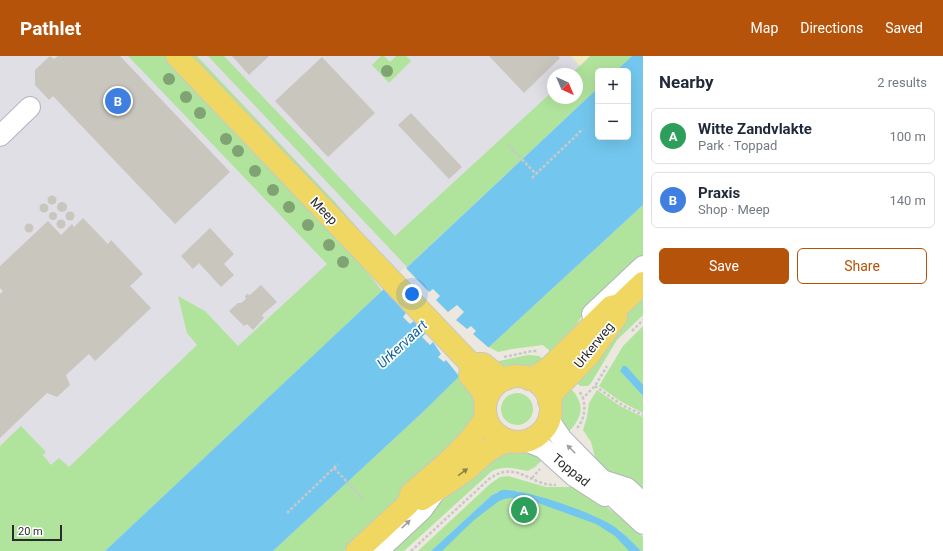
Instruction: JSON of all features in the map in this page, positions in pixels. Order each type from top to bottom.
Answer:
[{"type":"main road","name":"Meep","points":[[177,56],[387,278],[471,364],[483,364],[496,375],[506,379]]},
{"type":"main road","name":"Urkerweg","points":[[529,379],[549,368],[611,307],[620,305],[643,283]]},
{"type":"main road","name":"Urkerweg","points":[[549,409],[554,391],[589,354],[618,314],[620,305]]},
{"type":"main road","points":[[471,364],[470,376],[481,389],[489,425],[500,437],[517,441]]},
{"type":"main road","points":[[357,551],[408,504],[418,501],[468,468],[490,448],[497,444],[534,438],[546,425],[549,409],[546,393],[540,386],[529,379],[520,377],[506,379],[498,383],[492,389],[486,409],[475,434],[411,494],[408,504]]},
{"type":"street","points":[[0,136],[30,107]]},
{"type":"street","name":"Urkerweg","points":[[566,350],[579,327],[643,266]]},
{"type":"street","name":"Toppad","points":[[549,409],[553,426],[562,439],[613,491],[615,498],[643,524]]},
{"type":"street","name":"Toppad","points":[[517,441],[543,448],[574,476],[607,497],[615,498]]},
{"type":"street","name":"Toppad","points":[[602,480],[627,488],[643,503]]},
{"type":"street","points":[[378,551],[422,510],[437,488]]},
{"type":"path","points":[[532,178],[583,129]]},
{"type":"path","points":[[508,145],[536,174]]},
{"type":"path","points":[[631,332],[643,320]]},
{"type":"path","points":[[500,357],[532,351],[540,352]]},
{"type":"path","points":[[574,432],[580,424],[583,416],[585,404],[583,398],[595,386],[609,362]]},
{"type":"path","points":[[595,386],[622,405],[643,415]]},
{"type":"path","points":[[287,513],[338,464]]},
{"type":"path","points":[[334,468],[363,499]]},
{"type":"path","points":[[412,551],[495,475],[503,471],[510,471],[532,478]]},
{"type":"shaded area","points":[[0,56],[643,56],[643,83],[631,73],[631,68],[595,68],[595,128],[146,551],[0,551]]},
{"type":"green space","points":[[128,56],[166,56],[353,254],[382,291],[105,551],[0,551],[0,446],[21,426],[46,452],[43,455],[51,465],[59,458],[69,467],[197,345],[187,333],[178,296],[205,311],[238,346],[327,264]]},
{"type":"green space","points":[[191,56],[197,56],[336,203],[372,245],[371,246]]},
{"type":"green space","points":[[208,56],[224,56],[395,236],[547,97],[547,104],[581,104],[407,267]]},
{"type":"green space","points":[[381,56],[384,56],[390,62],[396,56],[406,56],[411,61],[389,83],[372,65]]},
{"type":"green space","points":[[590,56],[632,56],[619,68],[595,68],[595,91],[583,102],[583,68],[577,68]]},
{"type":"green space","points":[[643,205],[643,257],[585,311],[576,325],[551,352],[543,345],[498,352],[489,347]]},
{"type":"green space","points":[[643,296],[643,315],[617,340],[591,383],[588,386],[580,386],[572,378],[621,319]]},
{"type":"green space","points":[[643,326],[643,385],[620,371],[643,396],[643,413],[620,401],[599,386],[623,346]]},
{"type":"green space","points":[[528,355],[539,356],[544,360],[532,365],[520,367],[507,366],[494,362]]},
{"type":"green space","points":[[459,376],[474,399],[475,404],[474,416],[460,441],[344,551],[273,551],[423,412]]},
{"type":"green space","points":[[568,385],[578,398],[581,409],[577,421],[567,434],[560,414],[560,409],[562,399]]},
{"type":"green space","points":[[597,390],[620,406],[643,417],[643,497],[609,473],[596,461],[591,442],[583,430],[589,403]]},
{"type":"green space","points":[[514,393],[520,393],[530,400],[533,409],[532,415],[526,422],[520,425],[514,425],[504,418],[501,412],[501,406],[508,396]]},
{"type":"green space","points":[[507,450],[525,451],[545,457],[535,467],[528,471],[501,468],[492,471],[404,551],[385,551],[455,485]]},
{"type":"green space","points":[[508,476],[546,487],[574,487],[587,492],[628,523],[643,537],[643,551],[641,551],[620,530],[568,507],[517,491],[497,492],[492,495],[431,551],[418,551],[490,484],[500,477]]},
{"type":"green space","points":[[522,494],[602,522],[635,551],[436,551],[494,498]]},
{"type":"sand","points":[[571,56],[590,56],[580,66]]},
{"type":"water","name":"Urkervaart","points":[[632,56],[643,56],[643,205],[489,347],[423,412],[273,551],[105,551],[581,104],[583,104],[583,102],[595,91],[595,140],[631,140],[631,68],[619,68]]},
{"type":"water","points":[[623,366],[626,366],[643,385],[643,396],[620,371]]},
{"type":"water","points":[[502,490],[545,498],[596,517],[619,530],[641,551],[629,551],[615,536],[596,524],[527,499],[517,498],[499,501],[474,520],[442,551],[431,551],[492,495]]},
{"type":"pier","points":[[405,267],[429,292],[433,289],[440,296],[436,300],[448,312],[457,305],[464,312],[456,320],[467,329],[471,326],[476,331],[473,334],[489,348],[459,376],[446,360],[444,362],[438,357],[441,354],[433,342],[430,345],[422,337],[426,333],[414,321],[410,324],[403,317],[406,313],[383,288]]},
{"type":"building","points":[[50,56],[54,59],[58,56],[120,56],[230,172],[175,224],[53,96],[49,100],[35,85],[35,70]]},
{"type":"building","points":[[232,56],[269,56],[249,75]]},
{"type":"building","points":[[489,56],[558,56],[560,58],[550,68],[547,68],[547,71],[524,93]]},
{"type":"building","points":[[322,57],[375,113],[328,157],[275,101]]},
{"type":"building","points":[[411,113],[462,167],[449,179],[398,125]]},
{"type":"building","points":[[50,196],[54,196],[56,200],[54,204],[50,204],[48,202],[48,198]]},
{"type":"building","points":[[60,202],[64,202],[66,203],[66,211],[60,212],[57,209],[57,205]]},
{"type":"building","points":[[42,204],[46,204],[48,208],[46,212],[42,212],[40,210],[40,206]]},
{"type":"building","points":[[51,212],[55,212],[57,216],[55,220],[51,220],[49,218],[49,214]]},
{"type":"building","points":[[68,212],[72,212],[74,216],[72,220],[68,220],[66,218],[66,214]]},
{"type":"building","points":[[83,218],[108,244],[111,240],[143,274],[130,286],[151,308],[95,361],[89,354],[66,375],[70,385],[57,397],[47,393],[0,438],[0,294],[3,291],[0,288],[0,266],[48,221],[61,235],[72,224],[74,227]]},
{"type":"building","points":[[59,220],[63,220],[65,224],[63,228],[59,228],[57,226],[57,222]]},
{"type":"building","points":[[29,223],[34,228],[29,233],[24,228]]},
{"type":"building","points":[[210,228],[234,254],[224,264],[234,275],[221,287],[199,263],[193,269],[181,256]]},
{"type":"building","points":[[261,285],[277,302],[262,315],[264,318],[253,330],[247,324],[244,326],[229,311],[238,303],[241,303],[246,299],[245,296],[247,294],[250,295]]},
{"type":"place","name":"Praxis","points":[[118,101]]},
{"type":"place","name":"Witte Zandvlakte","points":[[524,510]]}]
